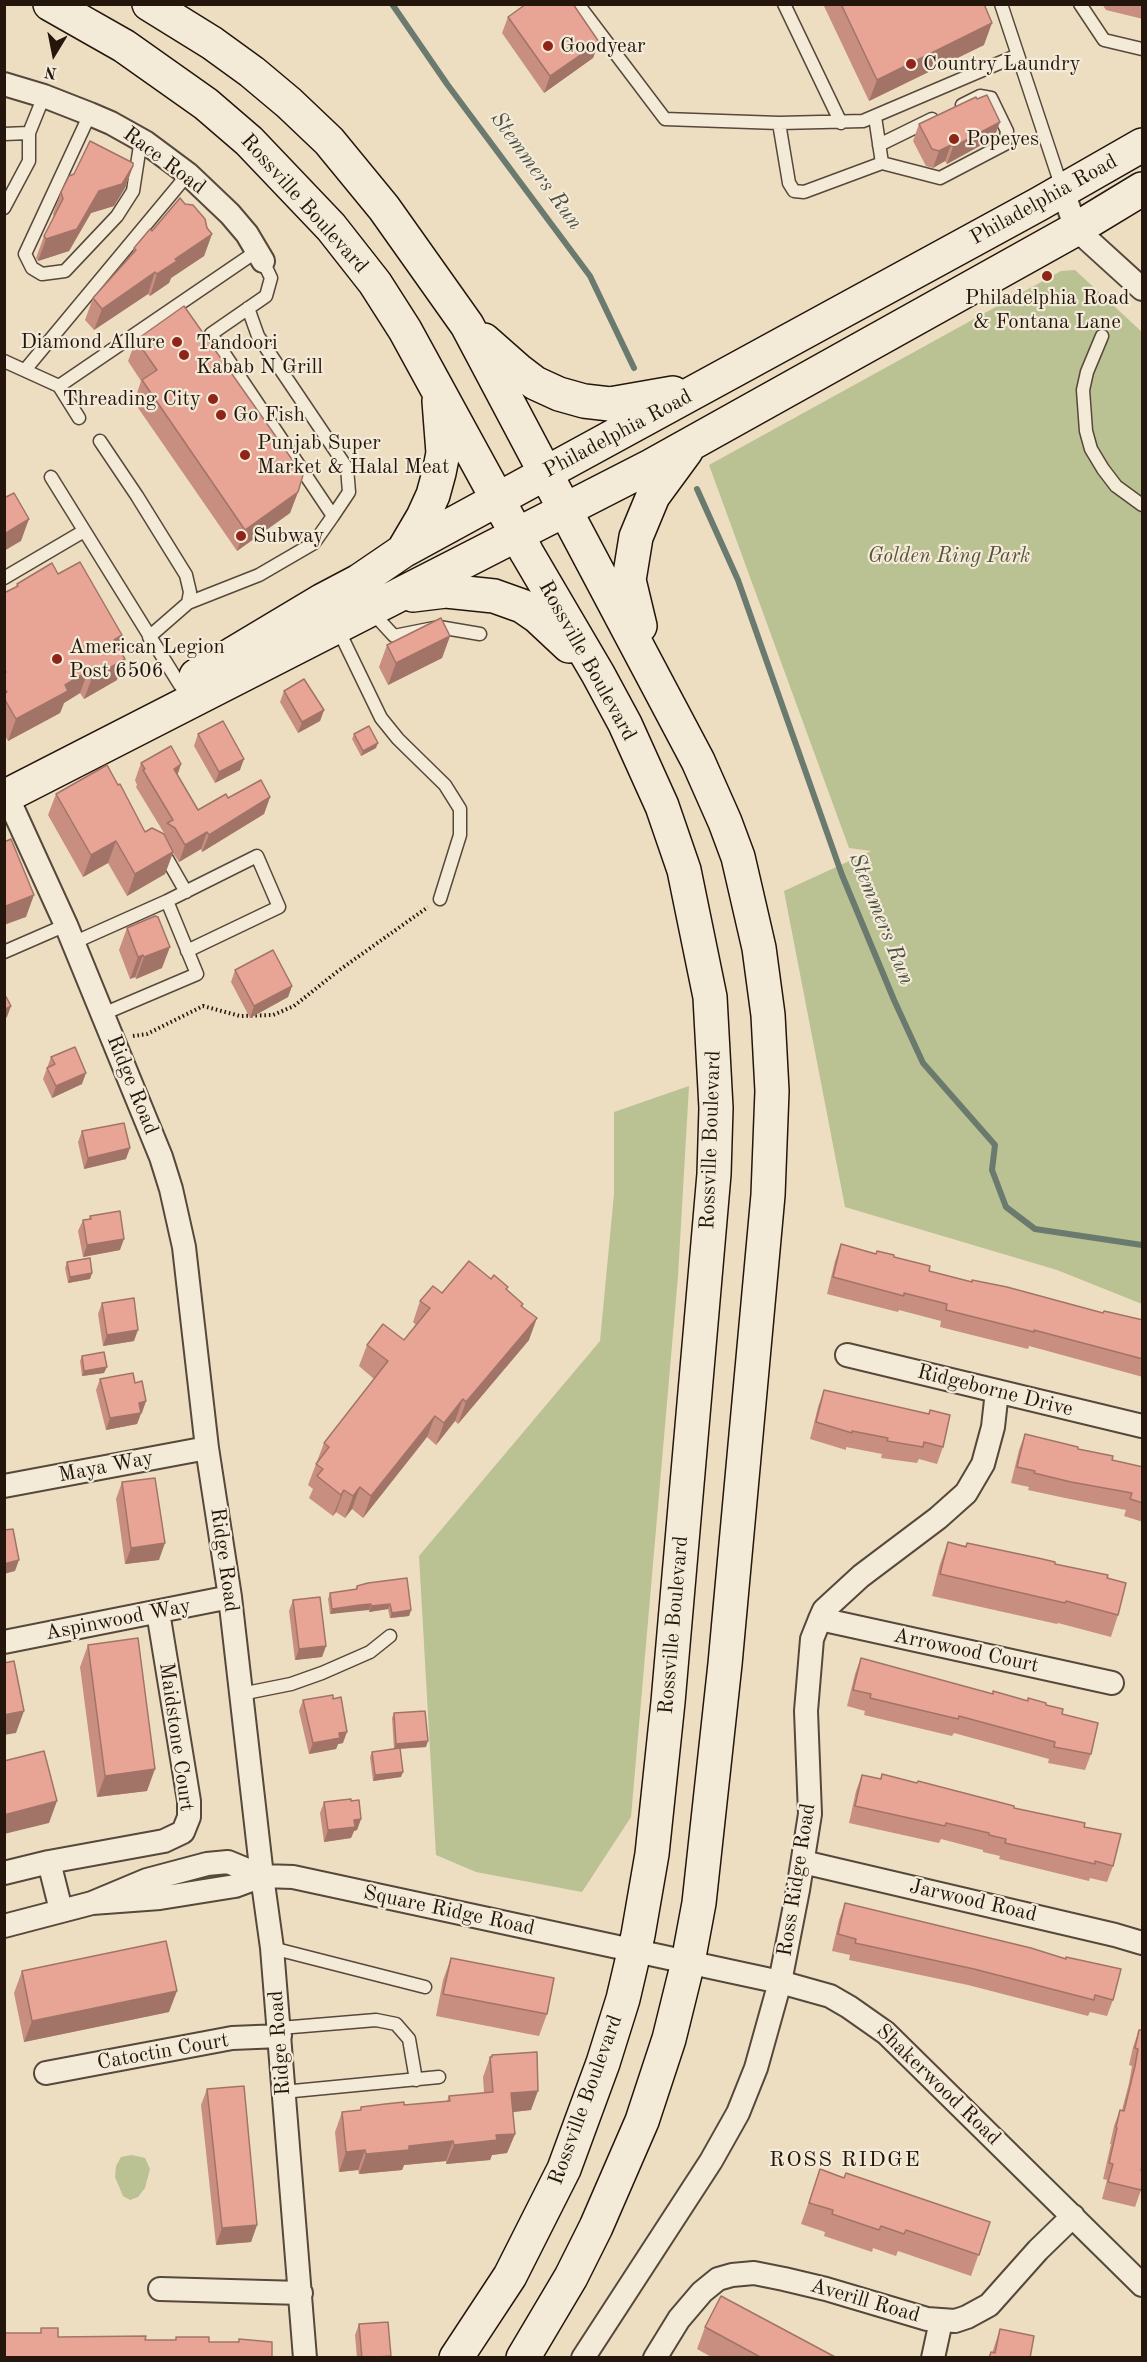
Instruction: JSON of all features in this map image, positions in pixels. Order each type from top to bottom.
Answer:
[{"type":"main road","name":"Rossville Boulevard","points":[[50,4],[124,46],[207,104],[249,141],[331,227],[375,283],[405,330],[517,536],[625,724],[662,806],[684,870],[710,997],[715,1076],[714,1174],[680,1553],[675,1636],[652,1854],[635,1951],[603,2063],[564,2169],[510,2276],[456,2358]]},
{"type":"main road","points":[[149,4],[212,43],[252,72],[329,141],[384,208],[467,325],[698,761],[738,857],[759,948],[768,1015],[772,1091],[768,1195],[705,1861],[688,1962],[662,2062],[623,2166],[571,2277],[523,2358]]},
{"type":"main road","name":"Philadelphia Road","points":[[100,752],[141,713],[180,685],[359,581],[403,551],[545,472],[704,388],[1143,145]]},
{"type":"main road","name":"Philadelphia Road","points":[[5,795],[100,752],[336,626],[566,511],[1076,229],[1143,189]]},
{"type":"main road","points":[[467,325],[535,382],[559,394],[584,401],[610,404],[704,388]]},
{"type":"main road","points":[[403,551],[428,506],[439,473],[442,442],[438,390]]},
{"type":"main road","points":[[656,683],[631,593],[631,560],[636,537],[653,496],[692,443]]},
{"type":"main road","points":[[377,605],[446,591],[494,596],[522,606],[538,617],[598,674]]},
{"type":"street","name":"Race Road","points":[[4,84],[45,96],[90,114],[141,139],[188,174],[230,214],[247,234],[260,256]]},
{"type":"street","points":[[1063,190],[1076,229],[1143,289]]},
{"type":"street","name":"Ridge Road","points":[[5,795],[104,1014],[161,1157],[184,1247],[207,1448],[230,1598],[272,1948],[305,2358]]},
{"type":"street","name":"Ridgeborne Drive","points":[[847,1355],[1143,1426]]},
{"type":"street","name":"Ross Ridge Road","points":[[591,2355],[727,2134],[756,2068],[780,1982],[810,1814],[806,1711],[812,1639],[820,1619],[824,1610],[861,1576],[938,1518],[966,1493],[983,1464],[993,1427],[997,1391]]},
{"type":"street","name":"Maya Way","points":[[4,1486],[207,1448]]},
{"type":"street","name":"Aspinwood Way","points":[[4,1642],[230,1598]]},
{"type":"street","name":"Maidstone Court","points":[[4,1873],[164,1841],[183,1832],[189,1817],[189,1801],[158,1612]]},
{"type":"street","name":"Arrowood Court","points":[[820,1619],[1112,1683]]},
{"type":"street","points":[[50,1862],[61,1910]]},
{"type":"street","name":"Jarwood Road","points":[[803,1862],[1143,1943]]},
{"type":"street","name":"Square Ridge Road","points":[[4,1926],[92,1903],[160,1898],[235,1886],[262,1876],[293,1877],[688,1962]]},
{"type":"street","name":"Shakerwood Road","points":[[688,1962],[780,1982],[830,1996],[886,2033],[1142,2285]]},
{"type":"street","name":"Catoctin Court","points":[[46,2073],[232,2038],[280,2032]]},
{"type":"street","name":"Averill Road","points":[[655,2358],[679,2319],[702,2292],[718,2279],[732,2275],[753,2273],[784,2279],[927,2319],[955,2321],[967,2317],[989,2305],[1038,2250],[1073,2216]]},
{"type":"street","points":[[160,2289],[301,2293]]},
{"type":"street","points":[[933,2358],[940,2321]]},
{"type":"lane","points":[[578,4],[665,119],[779,123],[863,121],[1018,55]]},
{"type":"lane","points":[[784,4],[841,123]]},
{"type":"lane","points":[[1001,4],[1063,190]]},
{"type":"lane","points":[[1080,4],[1104,40],[1143,49]]},
{"type":"lane","points":[[4,208],[29,161],[29,133],[45,96]]},
{"type":"lane","points":[[779,123],[789,183],[794,191],[804,192],[882,163],[940,178],[1005,144],[1007,131],[991,98],[980,96],[879,145]]},
{"type":"lane","points":[[90,114],[25,254],[32,268],[42,274],[65,271],[117,216],[133,191],[141,139]]},
{"type":"lane","points":[[875,117],[882,163]]},
{"type":"lane","points":[[4,134],[29,133]]},
{"type":"lane","points":[[25,370],[188,174]]},
{"type":"lane","points":[[59,386],[260,256],[271,279],[266,296],[211,334],[333,516]]},
{"type":"lane","points":[[149,637],[188,603],[260,575],[314,543],[349,492],[347,468],[258,336],[248,308]]},
{"type":"lane","points":[[1102,336],[1093,354],[1083,390],[1086,431],[1091,449],[1116,486],[1143,505]]},
{"type":"lane","points":[[4,361],[59,386],[80,418]]},
{"type":"lane","points":[[100,441],[186,575],[190,592],[188,603]]},
{"type":"lane","points":[[51,477],[180,685]]},
{"type":"lane","points":[[4,578],[84,531]]},
{"type":"lane","points":[[377,605],[394,636],[439,627],[480,634]]},
{"type":"lane","points":[[336,626],[381,718],[398,739],[445,785],[460,809],[460,835],[440,899]]},
{"type":"lane","points":[[153,845],[162,850],[186,892]]},
{"type":"lane","points":[[4,952],[69,934],[167,901],[257,856],[279,907],[187,951]]},
{"type":"lane","points":[[104,1014],[196,974],[167,901]]},
{"type":"lane","points":[[241,1694],[291,1684],[322,1673],[370,1652],[390,1636]]},
{"type":"lane","points":[[272,1948],[425,1987]]},
{"type":"lane","points":[[280,2032],[376,2020],[396,2024],[409,2038],[416,2080]]},
{"type":"lane","points":[[283,2092],[440,2078]]},
{"type":"path","points":[[114,1040],[147,1034],[203,1006],[240,1016],[273,1015],[294,1006],[338,971],[440,899]]},
{"type":"green space","name":"Golden Ring Park","points":[[1075,270],[1142,332],[1142,1304],[1057,1270],[845,1207],[784,891],[871,851],[849,848],[709,465],[1061,271]]},
{"type":"green space","points":[[689,1086],[678,1276],[631,1817],[582,1892],[476,1872],[436,1855],[419,1556],[600,1341],[614,1194],[614,1112]]},
{"type":"green space","points":[[132,2155],[145,2158],[150,2169],[145,2188],[138,2197],[130,2200],[123,2196],[115,2177],[116,2166],[121,2157]]},
{"type":"building","name":"Goodyear","points":[[526,4],[573,4],[599,42],[550,76],[508,17]]},
{"type":"building","points":[[841,4],[984,4],[992,23],[877,80]]},
{"type":"building","points":[[987,95],[1000,122],[953,147],[951,145],[939,151],[932,149],[919,124],[976,97],[977,99]]},
{"type":"building","points":[[90,141],[133,163],[133,166],[122,184],[99,191],[77,229],[46,239],[44,236],[63,199],[61,192],[69,176],[74,174]]},
{"type":"building","points":[[180,198],[185,204],[193,205],[205,219],[207,228],[212,234],[175,259],[177,261],[157,274],[155,272],[102,309],[93,298],[136,250],[134,248],[150,229],[152,231]]},
{"type":"building","points":[[184,306],[303,475],[298,492],[245,530],[142,380],[157,370],[136,340]]},
{"type":"building","points":[[14,493],[29,519],[6,533],[4,531],[4,498]]},
{"type":"building","name":"American Legion Post 6506","points":[[80,562],[122,635],[114,640],[125,659],[92,678],[88,671],[65,685],[68,691],[16,719],[4,698],[4,693],[7,692],[4,688],[4,673],[6,672],[4,669],[4,593],[52,563],[58,574]]},
{"type":"building","points":[[441,618],[450,636],[396,663],[387,645]]},
{"type":"building","points":[[304,679],[324,710],[302,722],[284,691]]},
{"type":"building","points":[[223,721],[244,759],[219,772],[198,734]]},
{"type":"building","points":[[369,726],[378,743],[363,751],[354,734]]},
{"type":"building","points":[[171,746],[181,764],[174,769],[198,810],[226,794],[228,798],[261,780],[270,797],[209,835],[207,832],[185,845],[175,828],[167,823],[173,820],[141,763]]},
{"type":"building","points":[[107,765],[118,785],[120,784],[145,832],[152,828],[164,834],[173,852],[135,874],[116,841],[91,855],[56,794]]},
{"type":"building","points":[[11,839],[34,895],[6,906],[4,903],[4,842]]},
{"type":"building","points":[[155,916],[158,917],[170,947],[138,957],[127,928]]},
{"type":"building","points":[[273,950],[292,986],[254,1006],[235,970]]},
{"type":"building","points":[[4,993],[11,1006],[4,1010]]},
{"type":"building","points":[[75,1047],[86,1073],[56,1086],[47,1068],[55,1064],[51,1057]]},
{"type":"building","points":[[124,1123],[130,1148],[88,1158],[82,1131]]},
{"type":"building","points":[[120,1211],[124,1239],[87,1245],[83,1220],[91,1219],[90,1216]]},
{"type":"building","points":[[841,1244],[876,1254],[877,1251],[894,1255],[894,1257],[930,1266],[929,1271],[972,1282],[972,1280],[1007,1287],[1103,1313],[1104,1311],[1143,1320],[1143,1359],[1034,1330],[1034,1332],[946,1310],[947,1304],[904,1293],[904,1296],[833,1277]]},
{"type":"building","points":[[90,1258],[92,1273],[70,1277],[67,1262]]},
{"type":"building","points":[[469,1261],[491,1279],[494,1275],[523,1304],[521,1306],[537,1318],[466,1402],[463,1399],[444,1423],[435,1416],[371,1496],[360,1487],[353,1496],[344,1490],[341,1495],[317,1476],[323,1469],[316,1464],[329,1447],[324,1443],[388,1361],[367,1345],[383,1324],[404,1340],[430,1308],[420,1301],[433,1286],[442,1293]]},
{"type":"building","points":[[134,1298],[138,1330],[107,1335],[102,1303]]},
{"type":"building","points":[[104,1352],[107,1367],[84,1371],[82,1356]]},
{"type":"building","points":[[133,1373],[135,1383],[142,1381],[146,1401],[139,1403],[141,1413],[110,1418],[100,1379]]},
{"type":"building","points":[[824,1390],[929,1414],[930,1410],[950,1415],[943,1447],[924,1442],[923,1447],[887,1441],[888,1438],[852,1431],[852,1433],[816,1422]]},
{"type":"building","points":[[1025,1434],[1113,1456],[1112,1460],[1143,1467],[1143,1503],[1130,1499],[1132,1493],[1071,1482],[1017,1467]]},
{"type":"building","points":[[155,1478],[165,1543],[131,1548],[122,1482]]},
{"type":"building","points":[[13,1529],[19,1560],[4,1564],[4,1530]]},
{"type":"building","points":[[948,1542],[966,1547],[967,1543],[1108,1575],[1107,1578],[1126,1583],[1118,1615],[1066,1601],[1065,1603],[940,1574]]},
{"type":"building","points":[[407,1578],[411,1610],[392,1613],[390,1604],[332,1609],[330,1593],[357,1589],[357,1586],[368,1583]]},
{"type":"building","points":[[320,1597],[326,1646],[299,1649],[293,1600]]},
{"type":"building","points":[[138,1638],[155,1769],[105,1776],[88,1645]]},
{"type":"building","points":[[861,1658],[993,1694],[993,1691],[1028,1701],[1028,1698],[1063,1709],[1062,1714],[1098,1723],[1091,1754],[1054,1747],[1055,1742],[959,1716],[958,1719],[870,1698],[871,1694],[853,1690]]},
{"type":"building","points":[[14,1661],[24,1711],[4,1715],[4,1663]]},
{"type":"building","points":[[333,1695],[333,1699],[341,1697],[347,1732],[339,1733],[340,1738],[313,1743],[303,1700]]},
{"type":"building","points":[[425,1711],[428,1741],[396,1744],[394,1713]]},
{"type":"building","points":[[400,1748],[403,1772],[375,1775],[372,1752]]},
{"type":"building","points":[[44,1751],[57,1801],[4,1815],[4,1761]]},
{"type":"building","points":[[882,1774],[917,1783],[918,1781],[1014,1806],[1014,1808],[1085,1823],[1084,1827],[1121,1834],[1113,1866],[1005,1843],[1006,1839],[989,1835],[989,1833],[946,1823],[945,1826],[855,1806],[862,1775],[881,1779]]},
{"type":"building","points":[[351,1799],[351,1801],[359,1800],[361,1819],[354,1820],[355,1827],[328,1830],[324,1802]]},
{"type":"building","points":[[845,1903],[1031,1948],[1066,1959],[1066,1957],[1121,1969],[1113,2000],[1095,1995],[1094,2000],[974,1969],[855,1943],[856,1939],[838,1934]]},
{"type":"building","points":[[166,1941],[177,1991],[32,2021],[22,1971]]},
{"type":"building","points":[[451,1958],[554,1978],[547,2014],[443,1994]]},
{"type":"building","points":[[1139,2030],[1143,2030],[1143,2165],[1141,2170],[1143,2170],[1143,2183],[1141,2190],[1108,2182],[1113,2164],[1109,2163],[1116,2127],[1120,2110],[1124,2111],[1135,2066],[1138,2049],[1135,2048]]},
{"type":"building","points":[[537,2052],[538,2091],[511,2093],[515,2134],[496,2135],[497,2140],[454,2145],[453,2141],[409,2146],[409,2150],[366,2154],[365,2150],[346,2152],[342,2112],[361,2110],[361,2107],[404,2102],[404,2105],[450,2101],[449,2096],[493,2092],[490,2057],[492,2055]]},
{"type":"building","points":[[244,2086],[257,2225],[222,2228],[207,2089]]},
{"type":"building","points":[[820,2169],[844,2178],[846,2173],[990,2222],[979,2255],[906,2230],[904,2234],[881,2226],[879,2230],[832,2214],[833,2210],[809,2203]]},
{"type":"building","points":[[721,2296],[837,2358],[762,2358],[705,2327]]},
{"type":"building","points":[[388,2322],[391,2356],[362,2358],[359,2324]]},
{"type":"building","points":[[41,2328],[58,2328],[58,2337],[146,2336],[145,2340],[176,2340],[176,2337],[209,2337],[209,2342],[239,2342],[239,2339],[272,2342],[272,2358],[4,2358],[4,2333],[41,2333]]},
{"type":"building","points":[[1000,2329],[1034,2336],[1030,2358],[989,2358],[991,2352],[995,2353]]},
{"type":"waterway","name":"Stemmers Run","points":[[392,4],[447,84],[590,276],[634,368]]},
{"type":"waterway","name":"Stemmers Run","points":[[697,489],[738,580],[842,875],[894,1000],[923,1063],[995,1145],[992,1170],[1006,1207],[1035,1229],[1142,1245]]},
{"type":"place","name":"Goodyear","points":[[548,46]]},
{"type":"place","name":"Country Laundry","points":[[911,64]]},
{"type":"place","name":"Popeyes","points":[[954,139]]},
{"type":"place","name":"Philadelphia Road & Fontana Lane","points":[[1047,276]]},
{"type":"place","name":"Diamond Allure","points":[[177,342]]},
{"type":"place","name":"Tandoori Kabab N Grill","points":[[184,355]]},
{"type":"place","name":"Threading City","points":[[213,399]]},
{"type":"place","name":"Go Fish","points":[[221,415]]},
{"type":"place","name":"Punjab Super Market & Halal Meat","points":[[245,455]]},
{"type":"place","name":"Subway","points":[[241,536]]},
{"type":"place","name":"American Legion Post 6506","points":[[57,659]]},
{"type":"district","name":"ROSS RIDGE","points":[[845,2160]]}]
